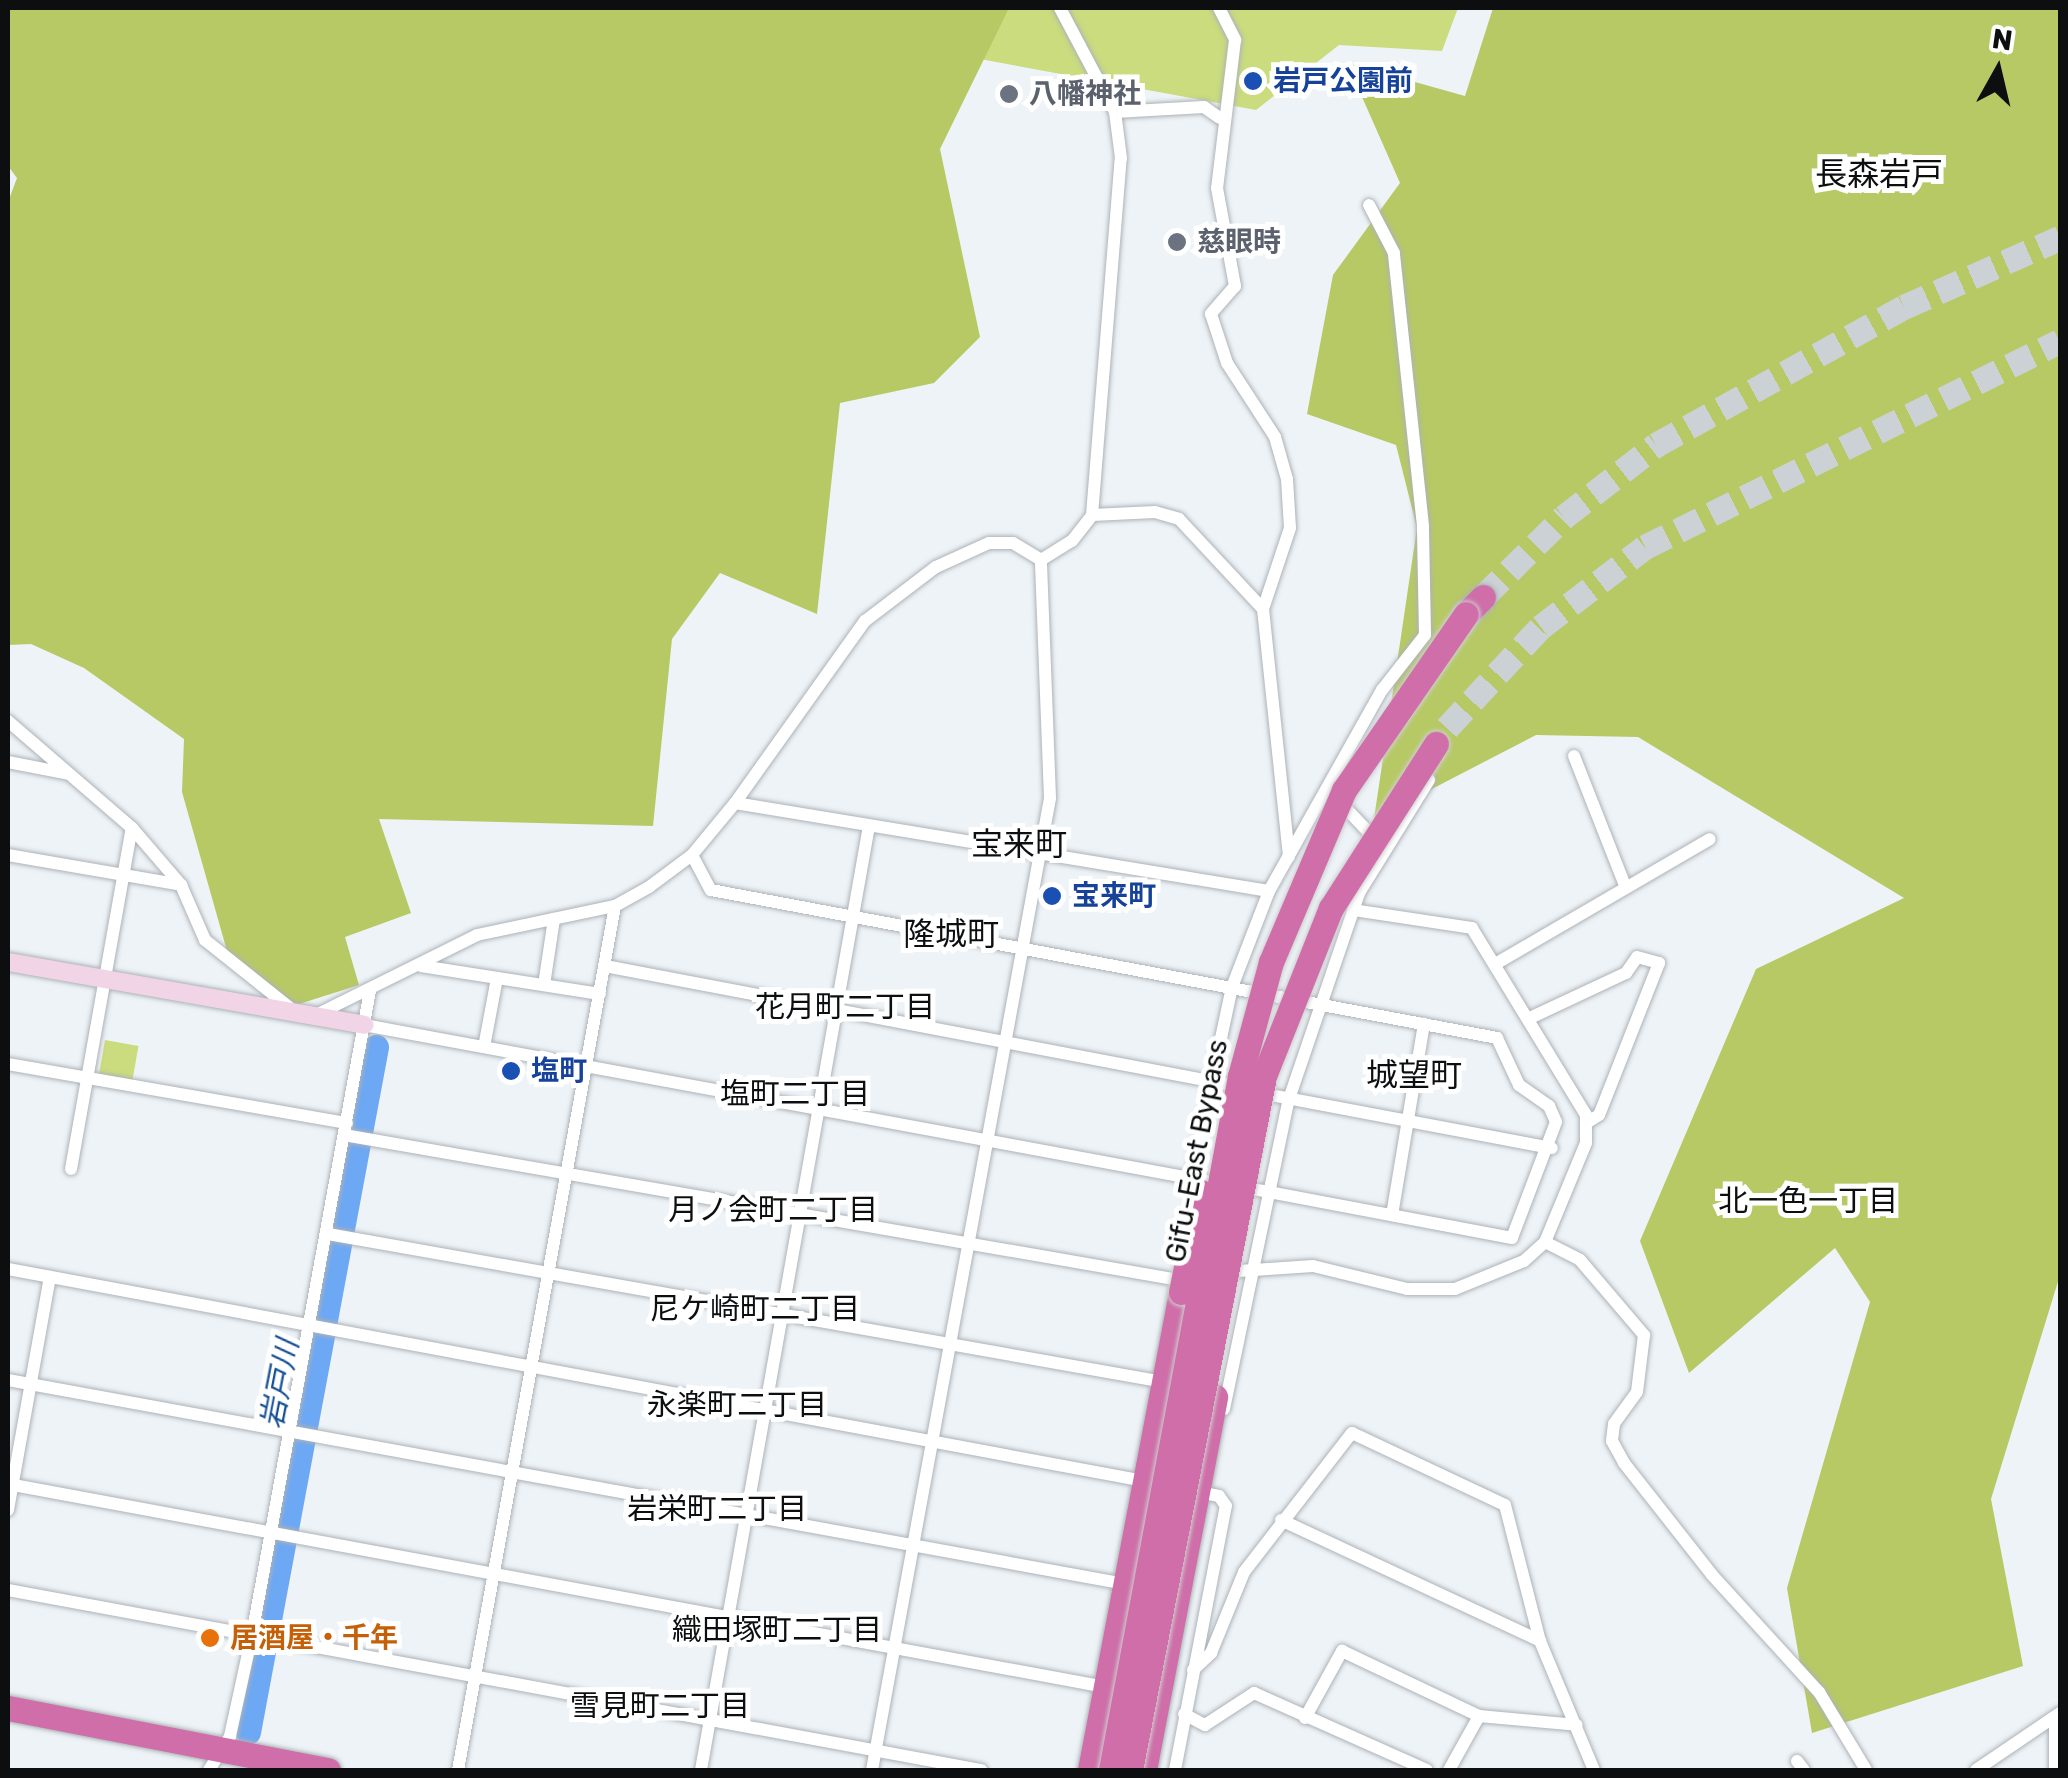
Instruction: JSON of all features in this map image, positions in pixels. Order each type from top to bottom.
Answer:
[{"type":"highway","name":"Gifu-East Bypass","points":[[1111,1770],[1240,1076],[1298,888],[1373,739],[1474,606]]},
{"type":"highway","name":"Gifu-East Bypass","points":[[1130,1770],[1242,1164],[1312,948],[1363,852],[1442,736]]},
{"type":"highway","points":[[1090,1770],[1176,1288],[1227,1064],[1270,927],[1284,897],[1298,888]]},
{"type":"highway","points":[[1144,1770],[1197,1491],[1247,1272],[1312,948]]},
{"type":"highway","points":[[8,1708],[246,1770]]},
{"type":"highway","points":[[8,1724],[214,1761],[328,1770]]},
{"type":"street","points":[[1041,560],[1072,541],[1092,514],[1122,158],[1115,112],[1060,8]]},
{"type":"street","points":[[1218,8],[1235,40],[1220,118],[1216,188],[1235,286],[1211,314],[1215,333],[1276,437],[1287,479],[1290,528],[1263,608],[1289,857]]},
{"type":"street","points":[[1115,112],[1204,107],[1220,118]]},
{"type":"street","points":[[1143,1481],[1140,1445],[1176,1288],[1210,1077],[1232,987],[1269,892],[1382,690],[1425,635],[1422,526],[1394,253],[1370,204]]},
{"type":"street","points":[[1092,514],[1155,512],[1178,519],[1263,608]]},
{"type":"street","points":[[305,1014],[370,990],[477,935],[615,906],[692,855],[735,803],[865,621],[936,567],[989,543],[1013,543],[1041,560]]},
{"type":"street","points":[[872,1770],[1050,798],[1041,560]]},
{"type":"street","points":[[8,721],[132,828],[181,885],[205,940],[305,1014]]},
{"type":"street","points":[[1574,756],[1624,883]]},
{"type":"street","points":[[8,762],[70,774]]},
{"type":"street","points":[[1247,1272],[1271,1193],[1288,1102],[1353,910],[1428,780]]},
{"type":"street","points":[[1328,789],[1385,849]]},
{"type":"street","points":[[735,803],[1269,892]]},
{"type":"street","points":[[701,1770],[869,826]]},
{"type":"street","points":[[71,1169],[132,828]]},
{"type":"street","points":[[1497,962],[1624,883],[1710,838]]},
{"type":"street","points":[[8,855],[181,885]]},
{"type":"street","points":[[8,962],[364,1024],[1512,1238],[1552,1148],[1549,1106],[1519,1085],[1497,1038],[711,890],[692,855]]},
{"type":"street","points":[[458,1770],[615,906]]},
{"type":"street","points":[[1353,910],[1472,928],[1532,1017],[1588,1122]]},
{"type":"street","points":[[544,986],[554,919]]},
{"type":"street","points":[[8,1064],[408,1146],[1176,1288],[1247,1272],[1344,1268],[1406,1289],[1455,1288],[1524,1261],[1545,1242],[1588,1122],[1599,1115],[1659,963],[1637,957],[1626,974],[1532,1017]]},
{"type":"street","points":[[422,966],[600,994]]},
{"type":"street","points":[[604,966],[1210,1077],[1288,1102],[1552,1148]]},
{"type":"street","points":[[484,1047],[497,978]]},
{"type":"street","points":[[214,1761],[253,1636],[370,990]]},
{"type":"street","points":[[1392,1216],[1424,1024]]},
{"type":"street","points":[[328,1234],[1153,1380]]},
{"type":"street","points":[[1545,1242],[1580,1260],[1644,1335],[1637,1392],[1614,1424],[1612,1441],[1624,1463],[1712,1575],[1819,1692],[1866,1770]]},
{"type":"street","points":[[8,1270],[1197,1491],[1226,1506],[1174,1770]]},
{"type":"street","points":[[8,1510],[50,1278]]},
{"type":"street","points":[[8,1380],[1125,1584]]},
{"type":"street","points":[[1193,1670],[1211,1653],[1244,1572],[1352,1433],[1505,1505],[1540,1641],[1594,1770]]},
{"type":"street","points":[[10,1485],[1105,1687]]},
{"type":"street","points":[[1282,1520],[1540,1641]]},
{"type":"street","points":[[8,1590],[980,1770]]},
{"type":"street","points":[[1305,1718],[1342,1651],[1479,1716],[1577,1725]]},
{"type":"street","points":[[1184,1714],[1205,1725],[1254,1693],[1427,1770]]},
{"type":"street","points":[[1449,1770],[1479,1716]]},
{"type":"street","points":[[1976,1770],[2059,1716]]},
{"type":"street","points":[[2055,1770],[2059,1716]]},
{"type":"green space","points":[[8,8],[1009,8],[940,149],[980,337],[934,383],[840,403],[817,614],[720,573],[672,639],[653,826],[379,819],[411,913],[345,937],[359,985],[296,1005],[227,951],[182,792],[184,739],[84,668],[31,644],[8,645],[8,202],[17,178],[8,166]]},
{"type":"green space","points":[[948,8],[1458,8],[1442,51],[1339,45],[1256,110],[969,57]]},
{"type":"green space","points":[[1493,8],[2060,8],[2060,1275],[1991,1499],[2023,1666],[1812,1733],[1787,1588],[1870,1302],[1835,1248],[1689,1373],[1640,1241],[1756,969],[1904,898],[1638,737],[1536,735],[1374,819],[1417,528],[1396,445],[1307,414],[1333,275],[1400,183],[1347,63],[1465,96]]},
{"type":"green space","points":[[105,1040],[138,1046],[132,1081],[99,1075]]},
{"type":"waterway","name":"岩戸川","points":[[248,1732],[376,1047]]},
{"type":"tunnel","points":[[1483,597],[1564,517],[1656,445],[1904,307],[2060,238]]},
{"type":"tunnel","points":[[1447,728],[1541,627],[1645,547],[2060,341]]},
{"type":"place","name":"岩戸公園前","points":[[1253,81]]},
{"type":"place","name":"八幡神社","points":[[1009,94]]},
{"type":"place","name":"慈眼時","points":[[1177,242]]},
{"type":"place","name":"宝来町","points":[[1052,896]]},
{"type":"place","name":"塩町","points":[[511,1071]]},
{"type":"place","name":"居酒屋・千年","points":[[210,1638]]},
{"type":"district","name":"長森岩戸","points":[[1879,174]]},
{"type":"district","name":"宝来町","points":[[1019,844]]},
{"type":"district","name":"隆城町","points":[[951,934]]},
{"type":"district","name":"花月町二丁目","points":[[845,1007]]},
{"type":"district","name":"城望町","points":[[1414,1075]]},
{"type":"district","name":"塩町二丁目","points":[[795,1094]]},
{"type":"district","name":"北一色一丁目","points":[[1808,1201]]},
{"type":"district","name":"月ノ会町二丁目","points":[[773,1210]]},
{"type":"district","name":"尼ケ崎町二丁目","points":[[755,1309]]},
{"type":"district","name":"永楽町二丁目","points":[[737,1405]]},
{"type":"district","name":"岩栄町二丁目","points":[[717,1509]]},
{"type":"district","name":"織田塚町二丁目","points":[[777,1630]]},
{"type":"district","name":"雪見町二丁目","points":[[660,1706]]}]
